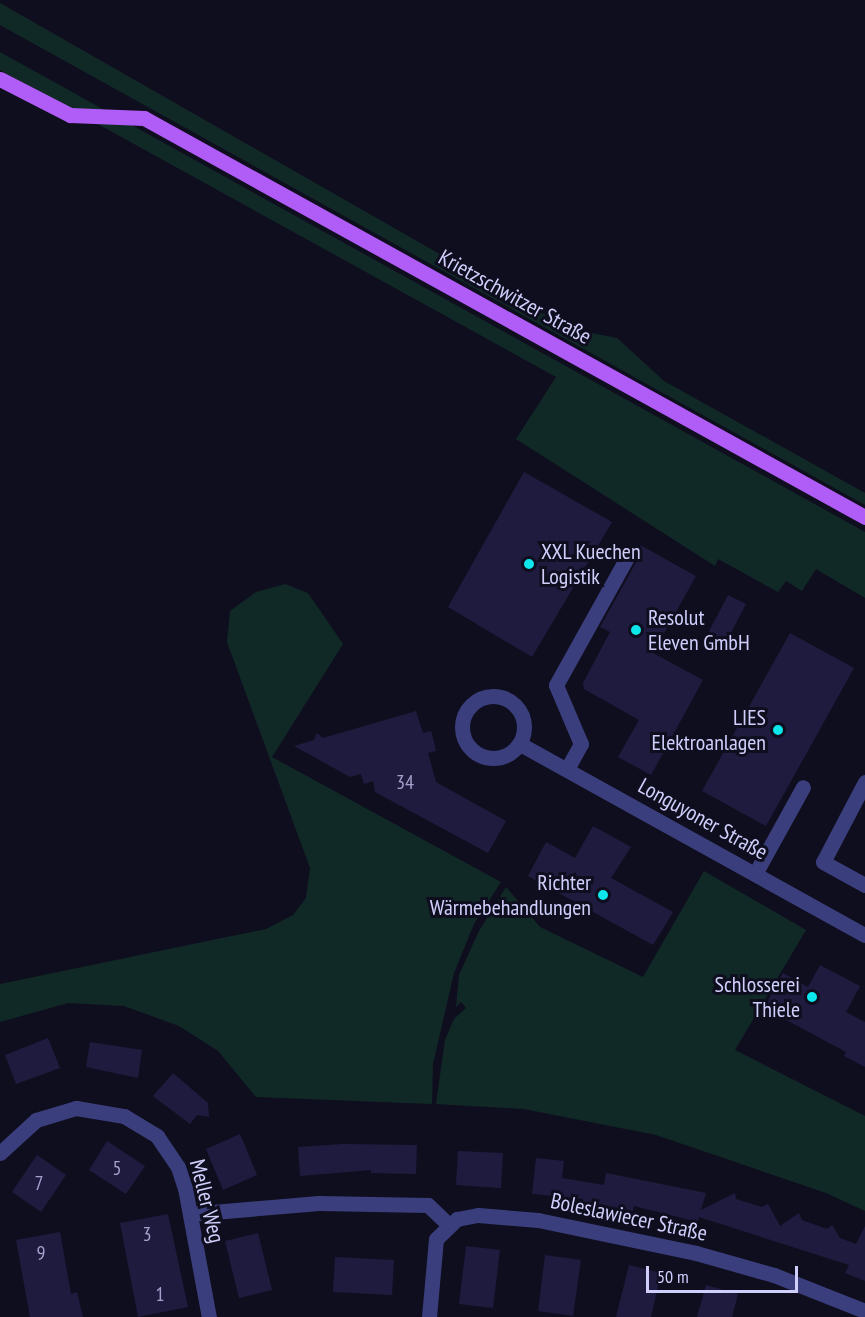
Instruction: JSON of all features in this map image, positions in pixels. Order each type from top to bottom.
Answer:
[{"type":"main road","name":"Krietzschwitzer Straße","points":[[0,79],[70,116],[144,118],[865,517]]},
{"type":"street","points":[[567,770],[581,744],[556,686],[629,554]]},
{"type":"street","points":[[487,697],[510,702],[517,708],[524,725],[520,744],[505,756],[495,759],[476,753],[464,738],[467,711],[487,697]]},
{"type":"street","name":"Longuyoner Straße","points":[[520,744],[865,934]]},
{"type":"street","points":[[865,782],[823,862],[865,885]]},
{"type":"street","points":[[755,874],[803,788]]},
{"type":"street","name":"Meller Weg","points":[[0,1153],[19,1131],[55,1112],[101,1109],[124,1116],[157,1136],[178,1167],[190,1214],[209,1317]]},
{"type":"street","points":[[190,1214],[319,1203],[428,1204],[448,1224],[436,1239],[429,1317]]},
{"type":"street","name":"Boleslawiecer Straße","points":[[448,1224],[478,1215],[538,1220],[619,1236],[774,1275],[865,1311]]},
{"type":"green space","points":[[0,3],[571,329],[617,338],[664,381],[865,493],[865,505],[0,25]]},
{"type":"green space","points":[[0,52],[865,532],[865,598],[816,569],[802,591],[786,581],[778,592],[718,559],[715,566],[516,439],[556,377],[0,70]]},
{"type":"green space","points":[[285,584],[308,593],[343,644],[272,757],[501,882],[474,924],[454,973],[433,1064],[432,1104],[256,1097],[218,1051],[179,1026],[124,1006],[68,1003],[0,1022],[0,984],[266,929],[293,915],[306,898],[310,868],[227,642],[230,611],[256,592]]},
{"type":"green space","points":[[704,871],[806,930],[735,1050],[865,1116],[865,1211],[826,1193],[656,1135],[524,1109],[436,1104],[445,1040],[454,1019],[466,1008],[461,1002],[456,1007],[459,975],[479,931],[506,887],[540,927],[643,977]]},
{"type":"building","name":"XXL Kuechen Logistik","points":[[524,472],[612,522],[532,657],[448,607]]},
{"type":"building","name":"Resolut Eleven GmbH","points":[[640,545],[696,576],[653,653],[703,680],[651,775],[618,757],[639,720],[584,689],[583,683],[610,632],[600,627],[638,559]]},
{"type":"building","points":[[728,595],[746,604],[722,650],[704,641]]},
{"type":"building","name":"LIES Elektroanlagen","points":[[790,633],[854,668],[766,826],[702,791]]},
{"type":"building","points":[[416,711],[423,733],[431,731],[436,751],[428,753],[436,782],[506,821],[488,853],[375,792],[373,781],[364,784],[361,774],[350,777],[294,746],[314,740],[317,733],[323,738]]},
{"type":"building","name":"Richter Wärmebehandlungen","points":[[593,826],[631,847],[611,878],[673,912],[653,945],[528,876],[546,842],[575,858]]},
{"type":"building","name":"Schlosserei Thiele","points":[[820,965],[860,986],[846,1012],[865,1022],[865,1067],[844,1056],[846,1052],[764,1008],[783,973],[808,987]]},
{"type":"building","points":[[48,1038],[60,1068],[16,1084],[5,1055]]},
{"type":"building","points":[[90,1042],[142,1050],[138,1078],[86,1067]]},
{"type":"building","points":[[173,1073],[208,1103],[209,1117],[197,1115],[190,1124],[153,1096]]},
{"type":"building","points":[[240,1134],[257,1175],[223,1190],[206,1149]]},
{"type":"building","points":[[107,1141],[145,1166],[126,1194],[89,1170]]},
{"type":"building","points":[[342,1144],[417,1145],[416,1174],[371,1173],[371,1170],[300,1176],[298,1147]]},
{"type":"building","points":[[458,1151],[503,1153],[501,1188],[456,1185]]},
{"type":"building","points":[[37,1155],[66,1175],[41,1212],[12,1192]]},
{"type":"building","points":[[536,1158],[564,1161],[562,1178],[604,1185],[606,1173],[706,1193],[701,1210],[735,1193],[736,1199],[762,1207],[768,1204],[780,1226],[799,1213],[802,1220],[827,1229],[832,1225],[840,1238],[856,1244],[865,1226],[865,1281],[845,1273],[849,1265],[699,1217],[698,1222],[634,1206],[633,1211],[583,1203],[583,1199],[532,1194]]},
{"type":"building","points":[[168,1214],[188,1307],[138,1317],[120,1223]]},
{"type":"building","points":[[60,1232],[71,1294],[77,1292],[83,1317],[30,1317],[16,1240]]},
{"type":"building","points":[[258,1233],[272,1290],[239,1298],[225,1241]]},
{"type":"building","points":[[466,1246],[500,1250],[493,1308],[459,1304]]},
{"type":"building","points":[[545,1255],[581,1260],[573,1316],[538,1311]]},
{"type":"building","points":[[335,1257],[394,1260],[392,1295],[333,1292]]},
{"type":"building","points":[[629,1265],[661,1273],[651,1317],[616,1317]]},
{"type":"building","points":[[706,1285],[738,1294],[732,1317],[697,1317]]},
{"type":"place","name":"XXL Kuechen Logistik","points":[[529,564]]},
{"type":"place","name":"Resolut Eleven GmbH","points":[[636,630]]},
{"type":"place","name":"LIES Elektroanlagen","points":[[778,730]]},
{"type":"place","name":"Richter Wärmebehandlungen","points":[[603,895]]},
{"type":"place","name":"Schlosserei Thiele","points":[[812,997]]}]
